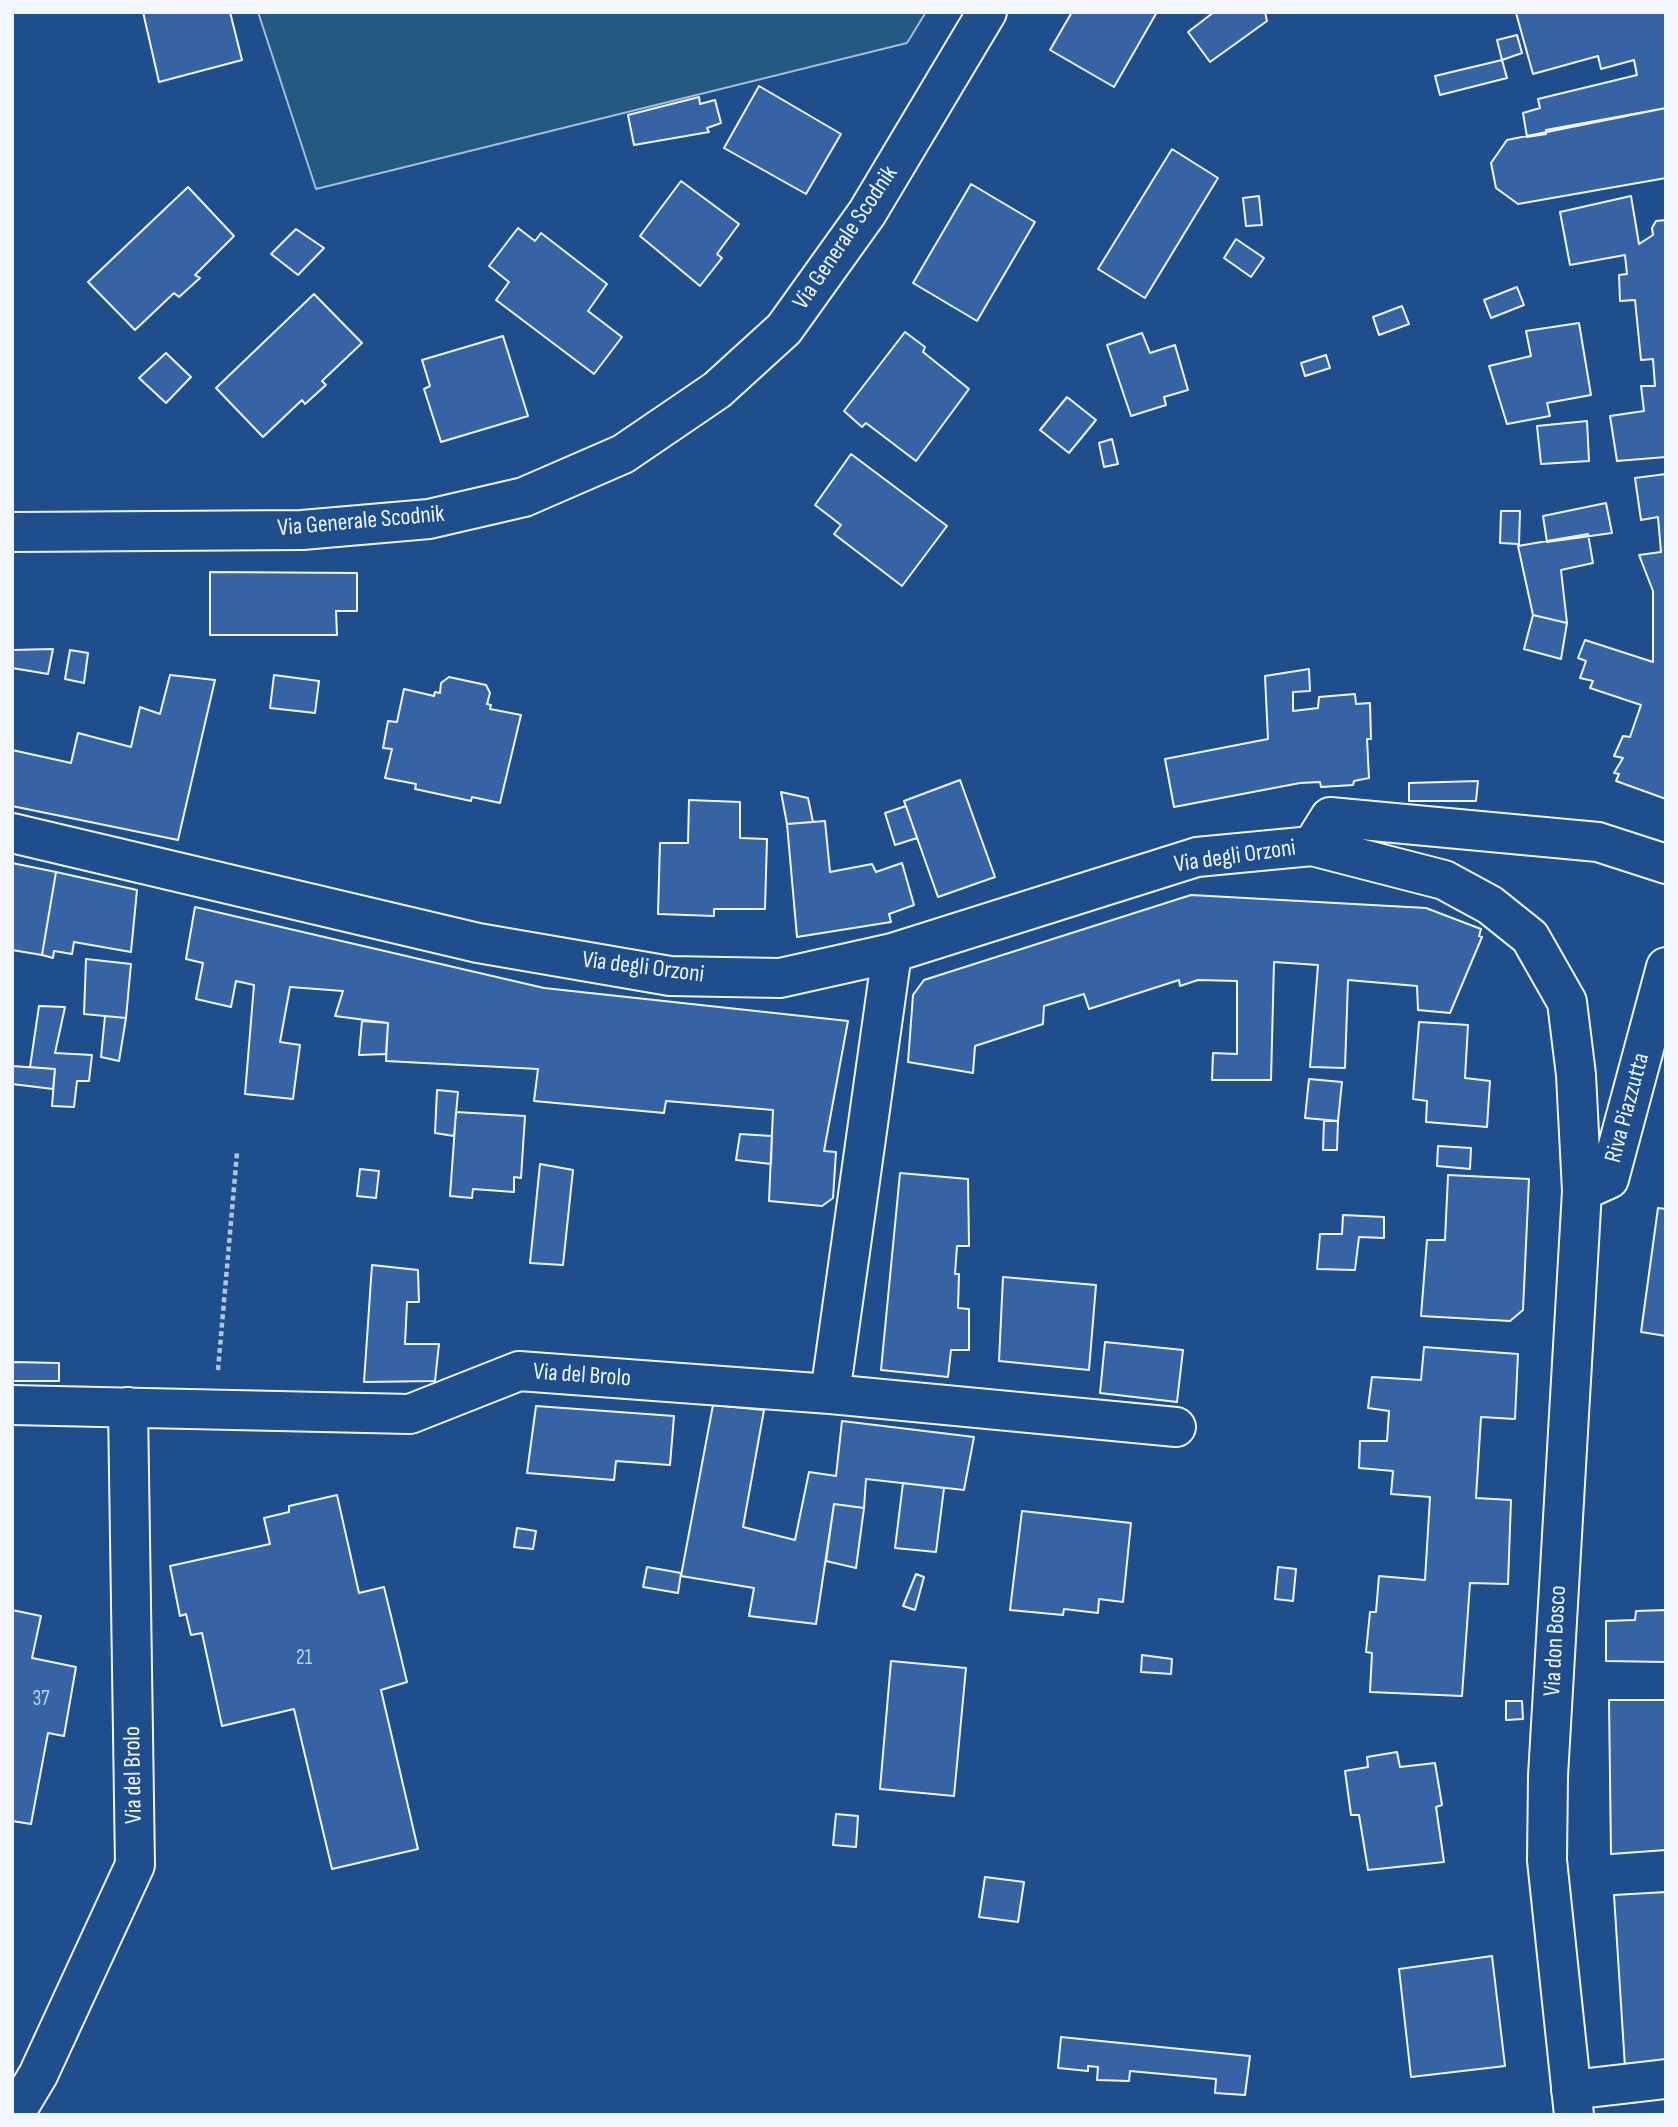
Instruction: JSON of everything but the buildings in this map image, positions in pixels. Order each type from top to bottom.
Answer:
[{"type":"street","name":"Via Generale Scodnik","points":[[12,532],[302,530],[429,519],[524,497],[623,454],[717,390],[784,329],[867,214],[986,12]]},
{"type":"street","name":"Via degli Orzoni","points":[[1312,846],[1330,817],[1598,842],[1666,864]]},
{"type":"street","name":"Via degli Orzoni","points":[[12,834],[478,943],[670,976],[780,978],[892,953],[1197,858],[1312,846],[1444,880],[1490,905],[1530,937],[1567,1003],[1576,1075],[1581,1191]]},
{"type":"street","points":[[831,1394],[892,953]]},
{"type":"street","name":"Riva Piazzutta","points":[[1581,1191],[1609,1179],[1666,967]]},
{"type":"street","name":"Via don Bosco","points":[[1581,1191],[1548,1776],[1547,1860],[1573,2102],[1666,2079]]},
{"type":"street","name":"Via del Brolo","points":[[12,1405],[410,1414],[519,1371],[831,1394],[1176,1427]]},
{"type":"street","name":"Via del Brolo","points":[[14,2115],[38,2075],[135,1865],[128,1408]]},
{"type":"path","points":[[214,1409],[237,1153]]},
{"type":"shaded area","points":[[258,12],[926,12],[907,43],[316,189]]}]
